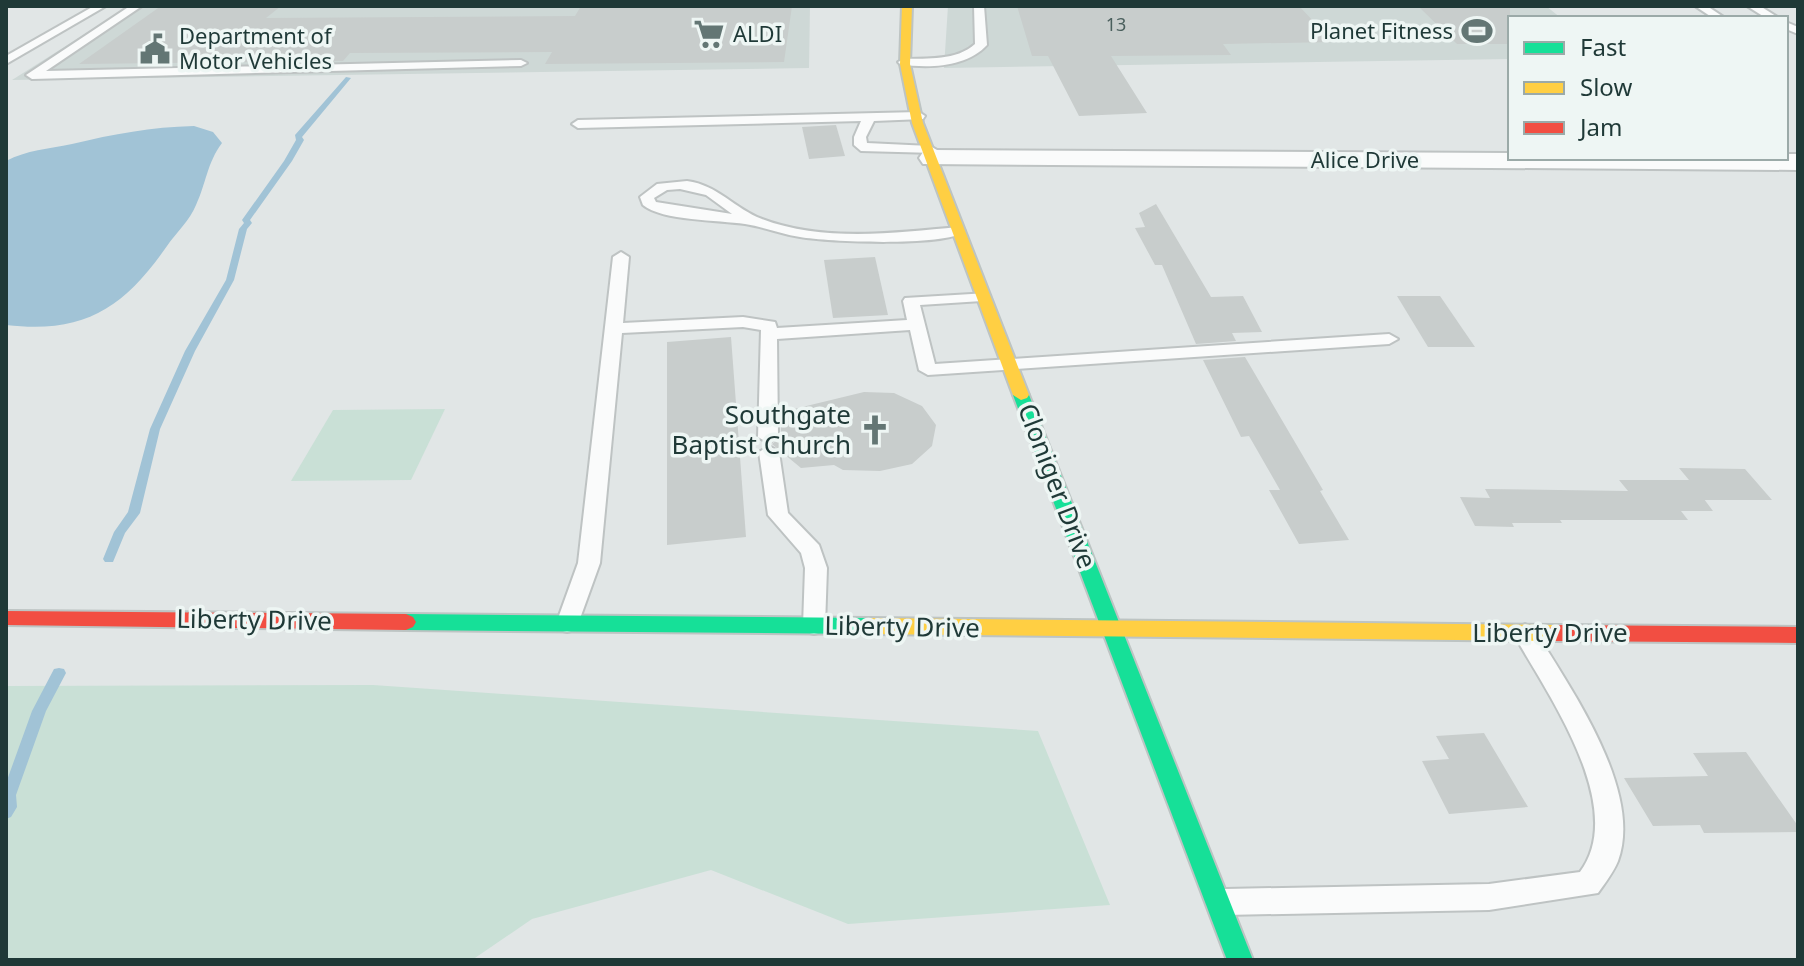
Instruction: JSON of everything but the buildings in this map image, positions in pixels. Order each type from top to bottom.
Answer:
[{"type":"main road","name":"Cloniger Drive","points":[[907,6],[901,35],[904,62],[931,154],[982,296],[1240,960]]},
{"type":"main road","name":"Liberty Drive","points":[[6,618],[1798,635]]},
{"type":"street","name":"Alice Drive","points":[[931,154],[1508,159]]},
{"type":"street","name":"Alice Drive","points":[[1581,160],[1798,162]]},
{"type":"lane","points":[[6,61],[101,6]]},
{"type":"lane","points":[[137,6],[32,75],[521,63]]},
{"type":"lane","points":[[904,62],[966,57],[976,51],[981,45],[979,6]]},
{"type":"lane","points":[[1752,6],[1770,16]]},
{"type":"lane","points":[[578,124],[919,116]]},
{"type":"lane","points":[[869,117],[860,137],[861,145],[866,148],[931,154]]},
{"type":"lane","points":[[755,221],[712,191],[692,186],[656,188],[647,197],[650,205],[667,210],[755,221],[790,229],[909,238],[958,231]]},
{"type":"lane","points":[[567,624],[589,563],[621,257]]},
{"type":"lane","points":[[982,296],[911,301],[928,370],[1389,339]]},
{"type":"lane","points":[[614,328],[743,322],[769,326],[769,444],[778,515],[811,550],[816,568],[814,626]]},
{"type":"lane","points":[[770,334],[916,325]]},
{"type":"lane","points":[[1218,903],[1489,897],[1588,884],[1605,859],[1609,817],[1594,759],[1525,633]]},
{"type":"shaded area","points":[[129,6],[810,6],[809,68],[12,80]]},
{"type":"shaded area","points":[[948,6],[1546,6],[1558,16],[1508,16],[1508,59],[944,68]]},
{"type":"green space","points":[[445,409],[411,480],[291,481],[333,410]]},
{"type":"green space","points":[[373,685],[1038,731],[1110,905],[848,924],[711,870],[532,919],[472,960],[6,960],[6,686]]},
{"type":"water","points":[[194,126],[213,132],[222,143],[190,216],[134,286],[117,301],[80,321],[34,327],[6,325],[6,161],[30,152],[118,134]]},
{"type":"waterway","points":[[109,559],[120,532],[134,513],[155,429],[190,351],[230,280],[243,229],[248,223],[246,220],[288,161],[300,140],[298,137],[348,78]]},
{"type":"waterway","points":[[6,813],[10,807],[9,795],[39,711],[59,673]]},
{"type":"traffic: fast","points":[[1021,395],[1240,960]]},
{"type":"traffic: fast","points":[[406,622],[868,626]]},
{"type":"traffic: slow","points":[[907,6],[905,64],[917,123],[1021,395]]},
{"type":"traffic: slow","points":[[868,626],[1556,633]]},
{"type":"traffic: jam","points":[[6,618],[406,622]]},
{"type":"traffic: jam","points":[[1556,633],[1798,635]]},
{"type":"place","name":"Planet Fitness","points":[[1477,31]]},
{"type":"place","name":"ALDI","points":[[709,34]]},
{"type":"place","name":"Department of Motor Vehicles","points":[[155,49]]},
{"type":"place","name":"Southgate Baptist Church","points":[[875,430]]}]
